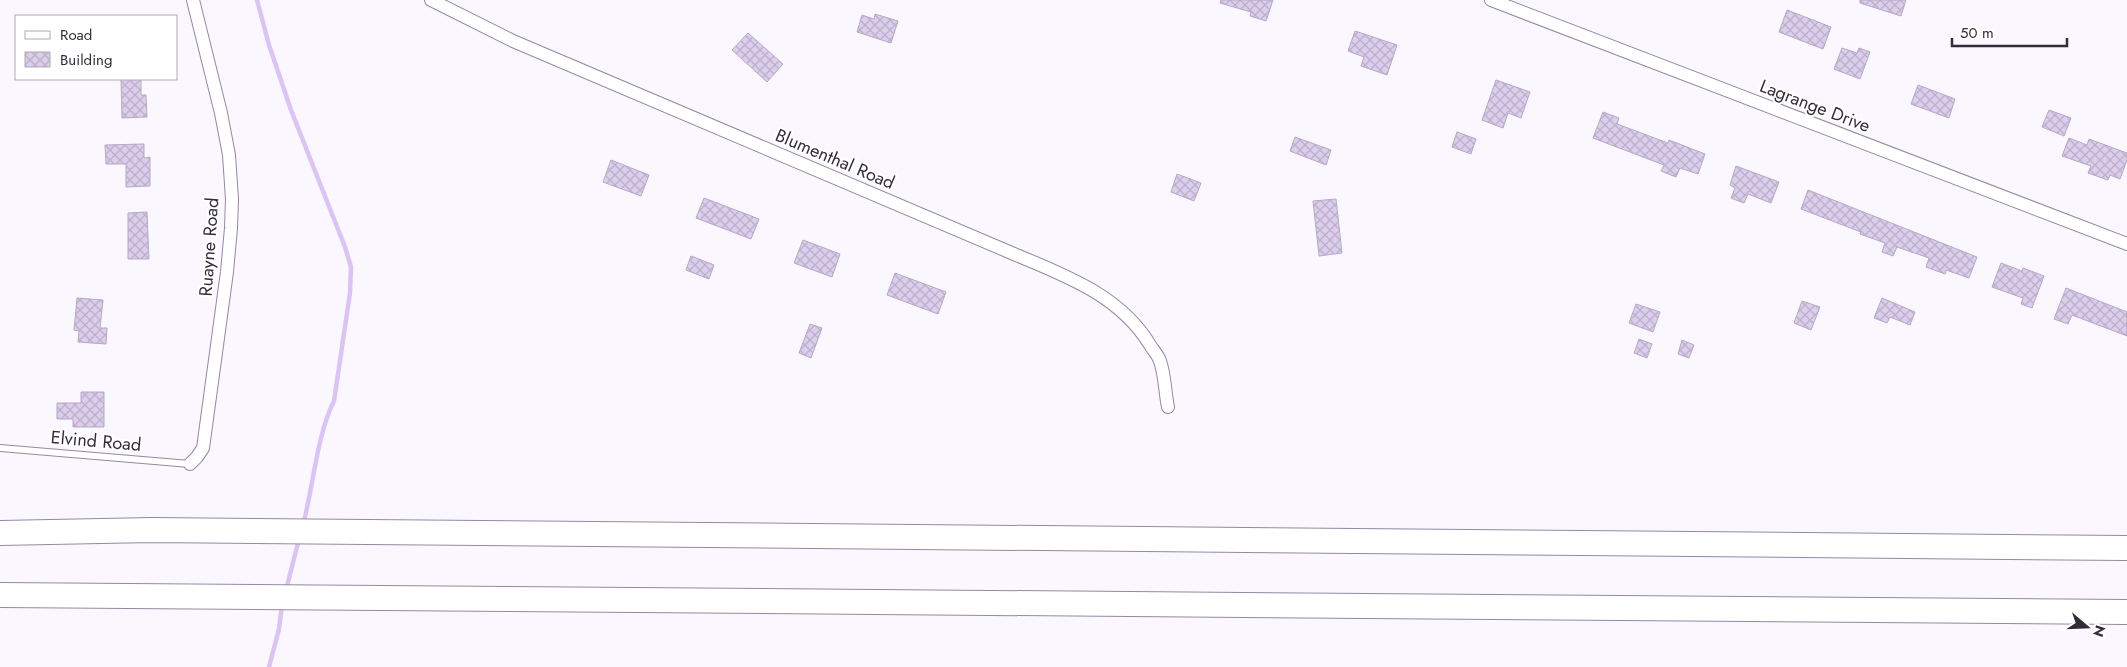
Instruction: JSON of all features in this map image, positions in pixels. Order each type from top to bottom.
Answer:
[{"type":"highway","points":[[0,533],[152,530],[2127,548]]},
{"type":"highway","points":[[0,595],[2127,612]]},
{"type":"street","name":"Ruayne Road","points":[[190,464],[202,448],[232,228],[229,155],[213,79],[193,0]]},
{"type":"street","name":"Blumenthal Road","points":[[430,0],[513,41],[1083,285],[1116,306],[1129,318],[1146,339],[1160,361],[1168,407]]},
{"type":"street","name":"Lagrange Drive","points":[[1490,0],[2127,244]]},
{"type":"lane","name":"Elvind Road","points":[[0,448],[190,464]]},
{"type":"building","points":[[1221,0],[1273,0],[1266,21],[1250,16],[1251,12],[1220,3]]},
{"type":"building","points":[[1860,0],[1906,0],[1901,16],[1860,3]]},
{"type":"building","points":[[1787,10],[1831,27],[1823,49],[1779,32]]},
{"type":"building","points":[[875,14],[898,21],[891,43],[857,32],[862,15],[874,19]]},
{"type":"building","points":[[1355,31],[1397,45],[1387,75],[1361,66],[1364,57],[1348,51]]},
{"type":"building","points":[[748,33],[783,64],[767,82],[732,50]]},
{"type":"building","points":[[1842,48],[1857,53],[1859,48],[1870,52],[1860,79],[1834,69]]},
{"type":"building","points":[[121,80],[141,80],[141,95],[146,95],[147,117],[122,118]]},
{"type":"building","points":[[1496,80],[1530,92],[1521,118],[1508,113],[1503,128],[1482,120]]},
{"type":"building","points":[[1918,85],[1955,99],[1949,118],[1911,104]]},
{"type":"building","points":[[2049,110],[2071,118],[2064,136],[2042,127]]},
{"type":"building","points":[[1603,112],[1619,118],[1617,124],[1668,143],[1669,140],[1705,154],[1698,174],[1680,168],[1676,177],[1661,171],[1664,165],[1593,138]]},
{"type":"building","points":[[1457,132],[1476,139],[1471,154],[1452,147]]},
{"type":"building","points":[[1295,137],[1331,150],[1326,165],[1290,151]]},
{"type":"building","points":[[2069,138],[2087,145],[2089,139],[2127,153],[2127,160],[2120,179],[2110,175],[2108,180],[2088,173],[2091,166],[2062,156]]},
{"type":"building","points":[[144,144],[144,158],[150,157],[150,186],[126,187],[126,164],[106,164],[105,145]]},
{"type":"building","points":[[611,160],[649,175],[641,196],[603,182]]},
{"type":"building","points":[[1736,166],[1779,182],[1771,203],[1748,194],[1744,203],[1731,198],[1735,188],[1730,185]]},
{"type":"building","points":[[1177,174],[1201,183],[1194,201],[1171,192]]},
{"type":"building","points":[[1808,190],[1977,257],[1969,278],[1946,270],[1945,274],[1926,267],[1929,258],[1897,247],[1893,256],[1882,252],[1885,243],[1801,209]]},
{"type":"building","points":[[704,198],[759,219],[751,239],[696,218]]},
{"type":"building","points":[[1336,199],[1342,253],[1319,256],[1313,201]]},
{"type":"building","points":[[147,212],[149,259],[128,259],[128,213]]},
{"type":"building","points":[[803,240],[840,254],[832,277],[794,263]]},
{"type":"building","points":[[691,256],[714,265],[709,279],[686,270]]},
{"type":"building","points":[[2001,263],[2022,271],[2023,268],[2044,276],[2032,308],[2021,304],[2023,298],[1992,287]]},
{"type":"building","points":[[895,273],[946,292],[938,314],[887,295]]},
{"type":"building","points":[[2066,288],[2127,312],[2127,336],[2072,315],[2068,324],[2054,319]]},
{"type":"building","points":[[77,298],[103,300],[100,328],[107,328],[106,344],[78,342],[79,331],[74,330]]},
{"type":"building","points":[[1882,298],[1915,312],[1910,325],[1890,317],[1887,323],[1874,318]]},
{"type":"building","points":[[1802,301],[1820,307],[1811,330],[1794,323]]},
{"type":"building","points":[[1636,304],[1660,312],[1653,332],[1629,323]]},
{"type":"building","points":[[810,324],[822,328],[811,358],[799,353]]},
{"type":"building","points":[[1639,339],[1652,344],[1647,358],[1634,353]]},
{"type":"building","points":[[1682,340],[1694,345],[1689,358],[1678,354]]},
{"type":"building","points":[[81,392],[104,392],[104,427],[73,427],[73,419],[57,419],[57,403],[81,403]]},
{"type":"waterway","points":[[257,0],[269,45],[291,110],[345,247],[351,267],[350,293],[334,401],[323,429],[303,525]]},
{"type":"waterway","points":[[286,590],[299,539]]},
{"type":"waterway","points":[[269,667],[279,629],[282,605]]}]
